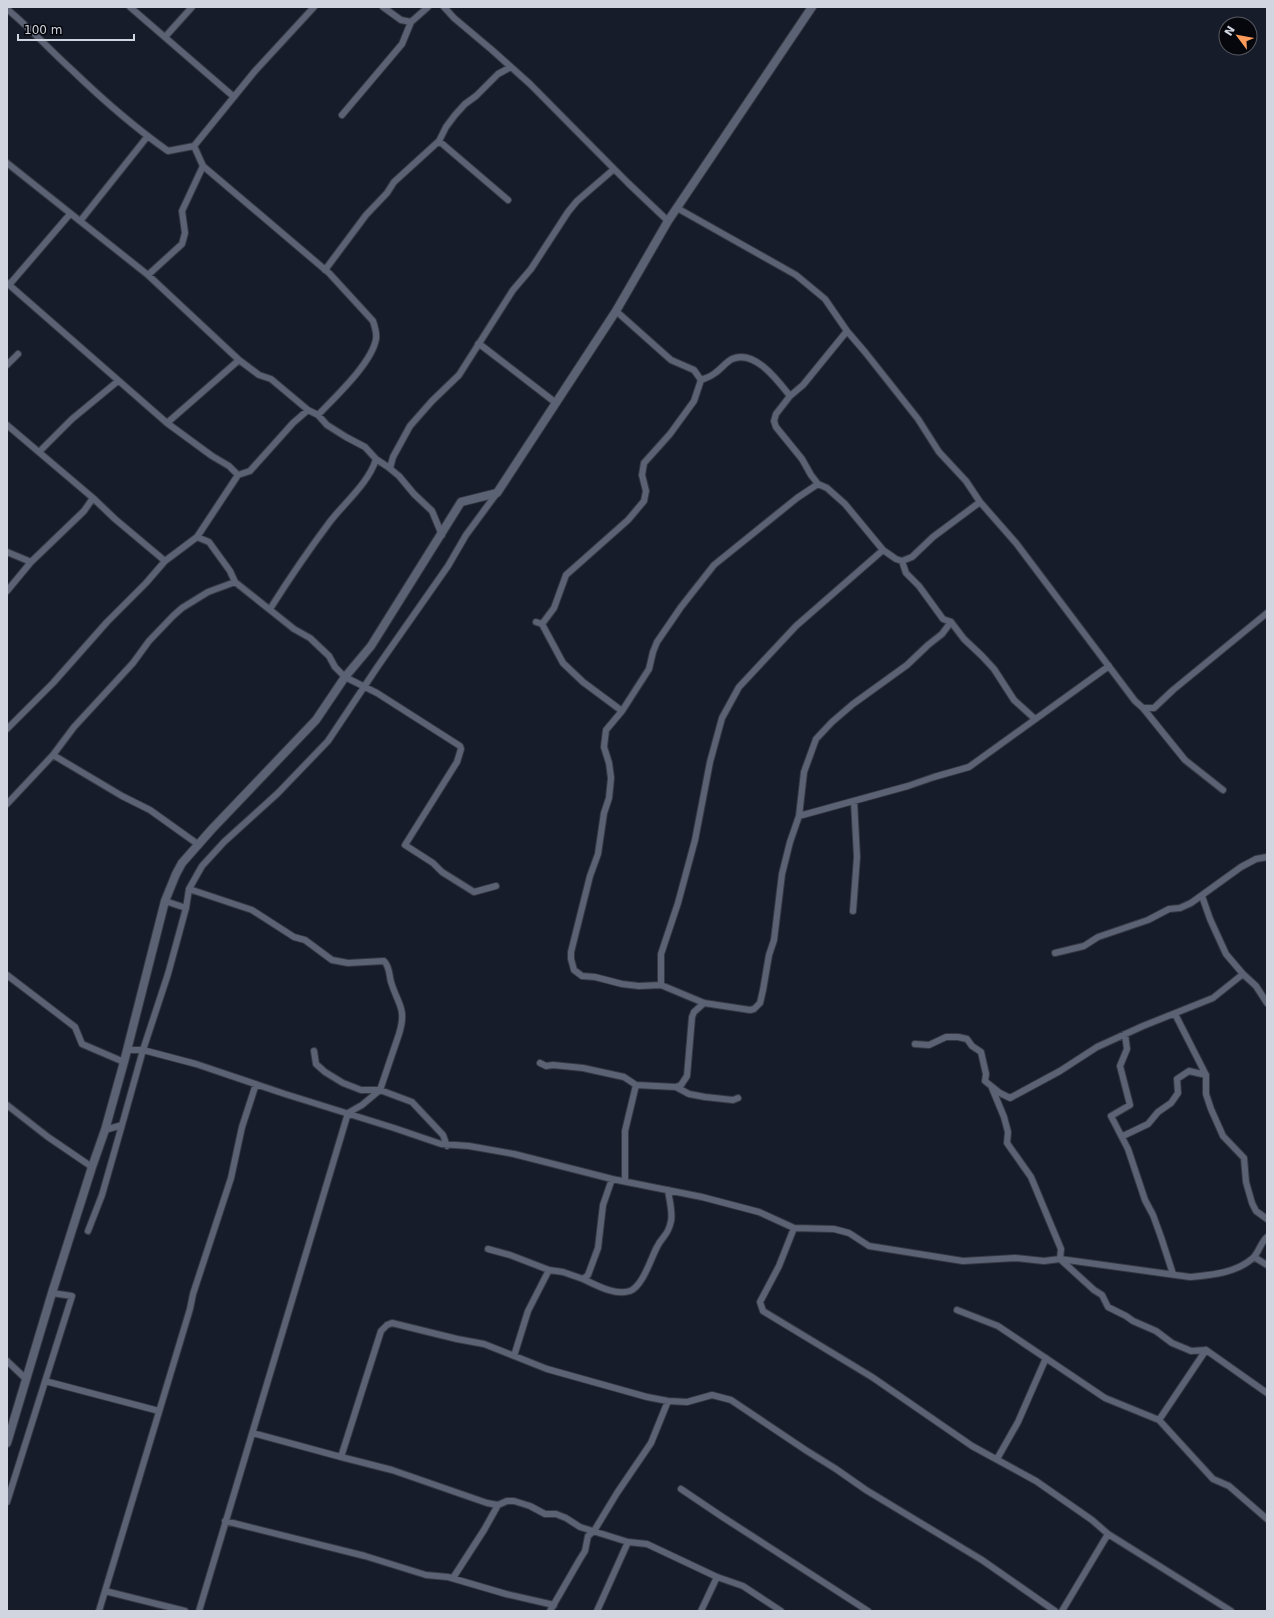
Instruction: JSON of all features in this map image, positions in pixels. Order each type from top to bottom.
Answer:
[{"type":"street","points":[[130,7],[234,97]]},
{"type":"street","points":[[165,37],[192,7]]},
{"type":"street","points":[[7,9],[26,24],[72,70],[147,137],[168,152],[194,146],[255,71],[314,7]]},
{"type":"street","points":[[383,7],[401,20],[411,22]]},
{"type":"street","points":[[342,115],[402,44],[411,22],[428,7]]},
{"type":"street","points":[[444,7],[454,18],[511,67],[668,221]]},
{"type":"street","points":[[88,1231],[102,1194],[143,1050],[168,974],[186,908],[189,889],[202,866],[224,842],[278,793],[328,742],[364,687],[448,566],[466,535],[497,493],[616,311],[668,221],[812,7]]},
{"type":"street","points":[[325,270],[366,215],[387,193],[394,182],[439,141],[446,127],[465,104],[476,96],[498,74],[511,67]]},
{"type":"street","points":[[81,220],[147,137]]},
{"type":"street","points":[[439,141],[508,200]]},
{"type":"street","points":[[194,146],[203,166],[325,270],[373,321],[376,339],[369,357],[356,374],[318,415]]},
{"type":"street","points":[[7,163],[70,214],[81,220],[148,275],[239,360],[259,375],[271,379],[308,410],[318,415],[327,425],[365,447],[376,459],[400,476],[414,494],[432,511],[442,535]]},
{"type":"street","points":[[148,275],[182,244],[185,233],[182,211],[203,166]]},
{"type":"street","points":[[390,468],[393,457],[410,426],[458,375],[512,290],[531,269],[568,212],[577,201],[614,169]]},
{"type":"street","points":[[677,208],[796,275],[825,299],[847,331],[915,414],[939,452],[966,481],[980,502],[1016,543],[1135,701],[1144,708],[1185,760],[1223,790]]},
{"type":"street","points":[[70,214],[8,284],[166,423],[212,456],[229,466],[238,475]]},
{"type":"street","points":[[616,311],[671,360],[694,370],[701,380]]},
{"type":"street","points":[[847,331],[803,385],[790,396],[776,414],[774,420],[776,427],[802,459],[811,475],[818,484],[827,488],[845,504],[883,550],[896,560],[902,561],[912,557],[938,533],[980,502]]},
{"type":"street","points":[[478,344],[515,370],[556,403]]},
{"type":"street","points":[[7,364],[18,354]]},
{"type":"street","points":[[622,712],[582,682],[563,663],[539,623],[554,608],[566,575],[628,520],[644,501],[646,491],[642,475],[644,463],[670,434],[694,401],[701,380],[714,374],[731,359],[743,357],[758,362],[773,374],[790,396]]},
{"type":"street","points":[[166,423],[239,360]]},
{"type":"street","points":[[39,452],[72,419],[118,381]]},
{"type":"street","points":[[7,729],[54,683],[107,622],[146,583],[165,561],[197,537],[238,475],[250,470],[308,410]]},
{"type":"street","points":[[7,425],[93,498],[115,520],[165,561]]},
{"type":"street","points":[[270,609],[303,558],[330,522],[361,486],[376,459]]},
{"type":"street","points":[[818,484],[797,498],[714,565],[681,607],[657,642],[649,669],[622,712],[606,730],[604,747],[609,763],[611,778],[610,793],[604,813],[598,854],[585,893],[571,952],[574,970],[582,976],[595,977],[622,984],[639,986],[661,985],[704,1003],[754,1010],[760,1003],[769,955],[774,940],[782,874],[790,842],[799,816],[804,772],[816,739],[837,717],[907,665],[942,634],[951,622]]},
{"type":"street","points":[[7,1442],[52,1293],[105,1130],[165,901],[176,874],[182,863],[212,829],[316,720],[345,678],[371,646],[410,582],[442,535],[461,502],[497,493]]},
{"type":"street","points":[[7,591],[31,562],[84,510],[93,498]]},
{"type":"street","points":[[197,537],[209,542],[230,571],[235,582],[294,629],[310,638],[329,656],[335,667],[345,678],[377,693],[461,747],[457,762],[405,845],[433,863],[442,872],[474,892],[496,886]]},
{"type":"street","points":[[661,985],[661,954],[678,903],[695,840],[710,762],[722,718],[739,687],[796,626],[883,550]]},
{"type":"street","points":[[7,552],[31,562]]},
{"type":"street","points":[[902,561],[906,573],[919,586],[943,619],[951,622],[964,639],[994,669],[1014,700],[1035,719]]},
{"type":"street","points":[[7,804],[53,755],[74,727],[133,663],[149,641],[173,616],[182,608],[208,592],[235,582]]},
{"type":"street","points":[[1144,708],[1154,708],[1173,690],[1266,615]]},
{"type":"street","points":[[799,816],[908,786],[969,767],[1109,666]]},
{"type":"street","points":[[53,755],[122,796],[150,810],[198,845]]},
{"type":"street","points":[[853,912],[857,857],[854,801]]},
{"type":"street","points":[[1055,953],[1084,946],[1098,937],[1148,920],[1169,909],[1180,908],[1202,896],[1241,866],[1256,859],[1267,857]]},
{"type":"street","points":[[189,889],[252,910],[294,937],[309,942],[332,960],[348,963],[384,961],[391,982],[399,998],[403,1013],[402,1025],[380,1090],[348,1114],[199,1611]]},
{"type":"street","points":[[1202,896],[1210,919],[1226,954],[1243,974],[1256,986],[1267,1003]]},
{"type":"street","points":[[165,901],[186,908]]},
{"type":"street","points":[[915,1044],[929,1045],[946,1037],[964,1038],[981,1052],[986,1074],[985,1081],[992,1088],[1010,1098],[1097,1047],[1213,998],[1243,974]]},
{"type":"street","points":[[7,975],[75,1027],[82,1044],[124,1062]]},
{"type":"street","points":[[676,1087],[681,1084],[687,1076],[692,1017],[694,1012],[704,1003]]},
{"type":"street","points":[[1175,1014],[1206,1075],[1206,1094],[1216,1123],[1223,1136],[1244,1158],[1246,1182],[1252,1203],[1256,1211],[1267,1219]]},
{"type":"street","points":[[1125,1034],[1127,1048],[1120,1066],[1130,1105],[1111,1116],[1123,1136],[1145,1200],[1153,1215],[1161,1237],[1173,1274]]},
{"type":"street","points":[[127,1050],[143,1050],[196,1064],[447,1146],[469,1146],[514,1154],[612,1179],[702,1197],[759,1212],[794,1228],[834,1228],[849,1233],[869,1246],[963,1261],[1015,1258],[1044,1261],[1060,1260],[1190,1277],[1212,1275],[1234,1270],[1254,1257],[1263,1240],[1267,1237]]},
{"type":"street","points":[[314,1051],[316,1064],[325,1072],[343,1083],[361,1090],[380,1090],[412,1102],[443,1135],[447,1146]]},
{"type":"street","points":[[540,1063],[546,1066],[553,1065],[583,1068],[624,1077],[636,1084],[676,1087],[689,1094],[705,1097],[733,1100],[738,1098]]},
{"type":"street","points":[[1123,1136],[1148,1124],[1158,1112],[1171,1103],[1178,1093],[1177,1079],[1189,1071],[1206,1075]]},
{"type":"street","points":[[99,1611],[190,1309],[192,1294],[231,1178],[242,1127],[256,1084]]},
{"type":"street","points":[[625,1181],[625,1131],[636,1084]]},
{"type":"street","points":[[992,1088],[1004,1117],[1008,1132],[1007,1144],[1030,1176],[1061,1249],[1060,1260]]},
{"type":"street","points":[[7,1105],[48,1137],[92,1167]]},
{"type":"street","points":[[105,1130],[122,1125]]},
{"type":"street","points":[[583,1279],[588,1275],[598,1248],[603,1205],[612,1179]]},
{"type":"street","points":[[488,1249],[510,1255],[549,1270],[563,1272],[613,1290],[624,1292],[633,1289],[647,1271],[658,1245],[667,1235],[672,1218],[668,1190]]},
{"type":"street","points":[[794,1228],[779,1266],[760,1302],[763,1311],[872,1377],[972,1446],[1036,1481],[1092,1520],[1108,1534],[1231,1611]]},
{"type":"street","points":[[1254,1257],[1267,1265]]},
{"type":"street","points":[[1060,1260],[1094,1290],[1102,1295],[1108,1307],[1133,1321],[1156,1331],[1184,1348],[1191,1351],[1206,1350],[1267,1393]]},
{"type":"street","points":[[514,1356],[528,1311],[549,1270]]},
{"type":"street","points":[[7,1502],[72,1296],[52,1293]]},
{"type":"street","points":[[957,1310],[998,1326],[1105,1398],[1159,1420],[1213,1479],[1229,1486],[1267,1518]]},
{"type":"street","points":[[341,1457],[380,1331],[392,1323],[484,1344],[554,1371],[640,1395],[668,1401],[687,1402],[712,1394],[731,1400],[866,1490],[982,1560],[1054,1611]]},
{"type":"street","points":[[1159,1420],[1206,1350]]},
{"type":"street","points":[[997,1459],[1018,1422],[1046,1358]]},
{"type":"street","points":[[7,1361],[26,1379]]},
{"type":"street","points":[[45,1381],[159,1411]]},
{"type":"street","points":[[550,1611],[585,1551],[588,1536],[594,1531],[616,1493],[651,1443],[668,1401]]},
{"type":"street","points":[[253,1433],[392,1470],[487,1503],[498,1505],[507,1501],[514,1501],[530,1506],[545,1514],[556,1514],[566,1518],[580,1527],[628,1542],[647,1544],[717,1577],[743,1586],[781,1611]]},
{"type":"street","points":[[681,1488],[721,1516],[868,1611]]},
{"type":"street","points":[[453,1578],[484,1530],[498,1505]]},
{"type":"street","points":[[225,1521],[365,1556],[426,1575],[453,1578],[506,1594],[554,1605]]},
{"type":"street","points":[[1062,1611],[1108,1534]]},
{"type":"street","points":[[597,1611],[628,1542]]},
{"type":"street","points":[[701,1611],[717,1577]]},
{"type":"street","points":[[105,1591],[185,1611]]}]
